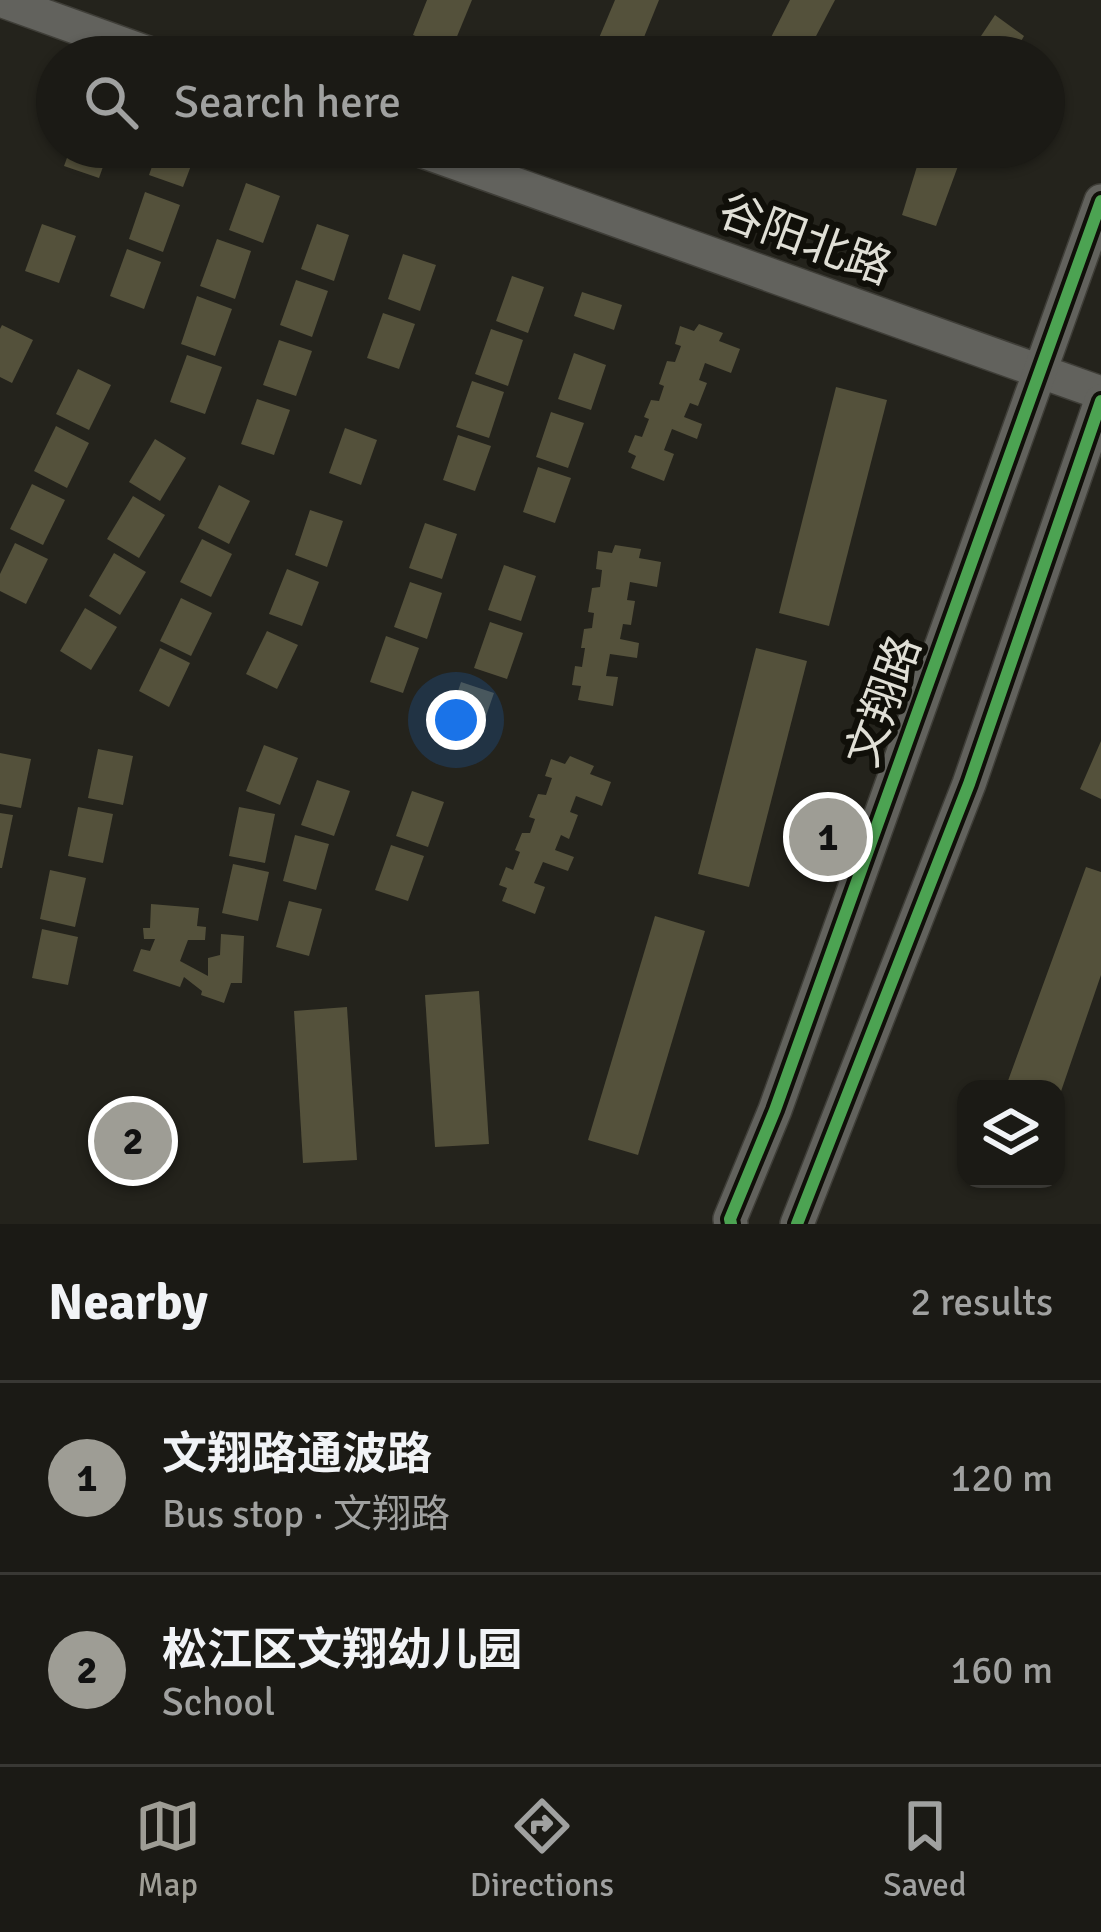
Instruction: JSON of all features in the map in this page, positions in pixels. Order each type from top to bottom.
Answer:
[{"type":"main road","points":[[0,0],[100,36]]},
{"type":"main road","name":"谷阳北路","points":[[470,168],[1101,397]]},
{"type":"main road","name":"文翔路","points":[[731,1224],[1101,201]]},
{"type":"main road","points":[[797,1224],[969,784],[1101,397]]},
{"type":"building","points":[[427,0],[472,0],[457,36],[413,35]]},
{"type":"building","points":[[615,0],[659,0],[644,36],[600,36]]},
{"type":"building","points":[[790,0],[835,0],[816,36],[772,36]]},
{"type":"building","points":[[995,15],[1024,36],[981,36]]},
{"type":"building","points":[[70,168],[103,168],[99,178]]},
{"type":"building","points":[[152,168],[190,168],[183,187],[149,175]]},
{"type":"building","points":[[917,168],[957,168],[936,226],[902,215]]},
{"type":"building","points":[[246,183],[280,196],[263,243],[229,230]]},
{"type":"building","points":[[145,192],[180,205],[163,252],[129,239]]},
{"type":"building","points":[[42,224],[76,236],[59,283],[25,271]]},
{"type":"building","points":[[317,224],[349,235],[334,281],[301,269]]},
{"type":"building","points":[[217,239],[251,251],[235,299],[200,286]]},
{"type":"building","points":[[127,249],[161,262],[144,309],[110,296]]},
{"type":"building","points":[[403,254],[436,265],[420,311],[388,299]]},
{"type":"building","points":[[512,276],[544,287],[528,333],[496,321]]},
{"type":"building","points":[[296,280],[328,291],[312,337],[280,325]]},
{"type":"building","points":[[582,292],[622,305],[614,330],[574,316]]},
{"type":"building","points":[[197,296],[232,309],[215,356],[181,344]]},
{"type":"building","points":[[383,313],[415,324],[399,369],[367,358]]},
{"type":"building","points":[[699,324],[723,333],[719,341],[740,349],[731,373],[705,363],[699,380],[707,383],[698,406],[690,403],[684,417],[702,424],[697,439],[672,429],[664,450],[674,454],[664,481],[631,468],[636,456],[628,452],[635,435],[642,437],[651,400],[659,401],[667,361],[675,362],[681,346],[675,344],[680,326],[694,331]]},
{"type":"building","points":[[2,325],[33,340],[12,383],[0,377]]},
{"type":"building","points":[[491,329],[523,340],[508,386],[475,374]]},
{"type":"building","points":[[279,340],[312,351],[296,396],[263,385]]},
{"type":"building","points":[[574,353],[606,365],[591,410],[558,399]]},
{"type":"building","points":[[187,355],[222,367],[205,414],[170,402]]},
{"type":"building","points":[[78,369],[111,385],[89,430],[56,414]]},
{"type":"building","points":[[472,381],[504,392],[489,438],[456,427]]},
{"type":"building","points":[[836,387],[887,400],[829,626],[779,613]]},
{"type":"building","points":[[257,399],[290,410],[274,455],[241,444]]},
{"type":"building","points":[[551,412],[584,423],[568,468],[536,457]]},
{"type":"building","points":[[56,426],[89,443],[67,488],[34,471]]},
{"type":"building","points":[[345,428],[377,440],[361,485],[329,473]]},
{"type":"building","points":[[458,435],[491,446],[475,491],[443,480]]},
{"type":"building","points":[[155,439],[186,458],[160,501],[129,482]]},
{"type":"building","points":[[538,467],[571,478],[555,523],[523,512]]},
{"type":"building","points":[[32,484],[65,500],[43,545],[10,529]]},
{"type":"building","points":[[219,485],[250,501],[229,544],[198,528]]},
{"type":"building","points":[[133,496],[165,515],[139,558],[107,539]]},
{"type":"building","points":[[310,510],[343,521],[327,567],[295,555]]},
{"type":"building","points":[[425,523],[457,534],[442,579],[409,568]]},
{"type":"building","points":[[202,539],[232,554],[211,597],[180,582]]},
{"type":"building","points":[[15,543],[48,559],[26,604],[0,591],[0,574]]},
{"type":"building","points":[[615,545],[641,549],[639,558],[661,562],[657,587],[630,582],[627,600],[635,601],[631,625],[623,624],[620,639],[639,643],[637,658],[610,654],[606,676],[618,677],[613,706],[578,700],[581,686],[572,685],[575,666],[582,667],[584,629],[592,628],[594,613],[588,612],[592,588],[600,587],[598,551],[612,553]]},
{"type":"building","points":[[114,553],[146,572],[120,615],[89,596]]},
{"type":"building","points":[[504,565],[536,576],[521,621],[488,610]]},
{"type":"building","points":[[287,569],[319,582],[302,626],[269,614]]},
{"type":"building","points":[[410,582],[442,593],[427,639],[394,627]]},
{"type":"building","points":[[181,598],[212,613],[191,656],[160,641]]},
{"type":"building","points":[[85,608],[117,627],[91,670],[60,651]]},
{"type":"building","points":[[490,622],[523,633],[507,679],[474,668]]},
{"type":"building","points":[[267,631],[298,645],[277,689],[246,674]]},
{"type":"building","points":[[386,636],[419,648],[403,693],[370,682]]},
{"type":"building","points":[[160,648],[190,663],[169,707],[139,691]]},
{"type":"building","points":[[756,648],[807,661],[749,887],[698,874]]},
{"type":"building","points":[[461,682],[494,693],[478,739],[446,727]]},
{"type":"building","points":[[1101,741],[1101,799],[1080,789]]},
{"type":"building","points":[[264,745],[298,758],[280,805],[246,791]]},
{"type":"building","points":[[98,749],[133,756],[123,805],[88,798]]},
{"type":"building","points":[[0,753],[31,759],[21,808],[0,804]]},
{"type":"building","points":[[570,756],[594,766],[590,774],[611,782],[602,806],[576,796],[570,812],[578,815],[569,839],[561,835],[555,850],[574,857],[568,871],[543,862],[534,883],[545,887],[535,914],[502,901],[507,888],[499,885],[506,867],[513,870],[522,833],[530,833],[535,819],[529,817],[538,794],[546,795],[552,778],[545,776],[551,759],[565,764]]},
{"type":"building","points":[[317,780],[350,791],[334,836],[301,825]]},
{"type":"building","points":[[412,791],[444,802],[428,847],[396,836]]},
{"type":"building","points":[[78,807],[113,814],[103,863],[68,856]]},
{"type":"building","points":[[239,807],[275,814],[265,863],[229,856]]},
{"type":"building","points":[[0,813],[13,815],[2,868],[0,868]]},
{"type":"building","points":[[295,835],[329,844],[316,890],[283,881]]},
{"type":"building","points":[[391,845],[424,856],[408,901],[375,890]]},
{"type":"building","points":[[233,864],[269,872],[258,921],[222,913]]},
{"type":"building","points":[[1086,867],[1101,872],[1101,975],[1065,1080],[1008,1080]]},
{"type":"building","points":[[50,870],[86,878],[75,927],[40,919]]},
{"type":"building","points":[[289,901],[322,909],[309,956],[276,947]]},
{"type":"building","points":[[151,904],[199,908],[197,926],[206,927],[205,940],[188,940],[180,961],[208,976],[208,958],[220,955],[221,934],[244,936],[242,983],[231,983],[224,1003],[201,995],[184,977],[180,987],[133,971],[141,949],[150,951],[155,939],[144,939],[143,928],[150,928]]},
{"type":"building","points":[[655,916],[705,931],[638,1155],[588,1140]]},
{"type":"building","points":[[42,929],[78,937],[68,985],[32,978]]},
{"type":"building","points":[[479,991],[489,1144],[435,1147],[425,995]]},
{"type":"building","points":[[347,1007],[357,1160],[303,1163],[294,1011]]},
{"type":"cycle path","points":[[731,1224],[1101,201]]},
{"type":"cycle path","points":[[797,1224],[969,784],[1101,401]]},
{"type":"place","name":"文翔路通波路","points":[[828,837]]},
{"type":"place","name":"松江区文翔幼儿园","points":[[133,1141]]}]
